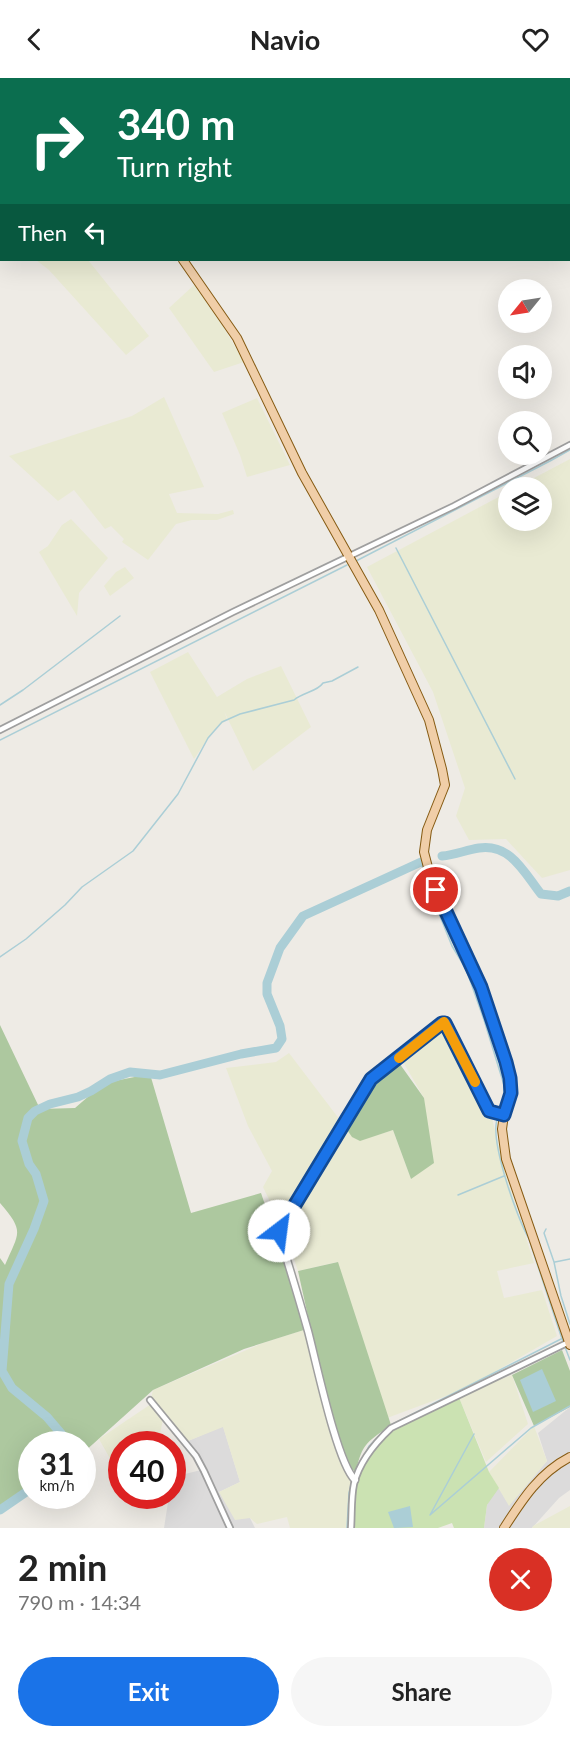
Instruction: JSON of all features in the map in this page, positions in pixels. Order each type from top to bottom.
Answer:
[{"type":"main road","points":[[184,261],[237,338],[302,473],[379,610],[429,720],[445,785],[427,830],[424,852],[430,874],[481,987],[506,1062],[511,1093],[504,1115],[502,1138],[506,1159],[570,1343]]},
{"type":"main road","points":[[504,1528],[537,1481],[557,1464],[570,1457]]},
{"type":"street","points":[[0,730],[233,612],[454,506],[570,445]]},
{"type":"street","points":[[355,1480],[347,1470],[335,1435],[279,1228],[371,1079],[442,1023],[445,1023],[489,1111],[504,1115]]},
{"type":"street","points":[[351,1528],[355,1480],[368,1455],[391,1428],[570,1343]]},
{"type":"street","points":[[150,1400],[196,1456],[230,1528]]},
{"type":"shaded area","points":[[570,1407],[570,1490],[559,1498],[532,1528],[484,1528],[487,1505],[493,1493],[499,1488],[509,1505],[547,1461],[538,1433]]},
{"type":"shaded area","points":[[223,1426],[240,1482],[219,1492],[250,1518],[255,1528],[164,1528],[167,1509],[186,1509],[186,1474],[201,1470],[188,1441]]},
{"type":"green space","points":[[37,261],[89,261],[149,336],[126,355],[49,270]]},
{"type":"green space","points":[[194,285],[221,323],[244,362],[214,372],[169,308]]},
{"type":"green space","points":[[164,397],[204,487],[169,494],[177,513],[218,514],[233,510],[234,514],[217,520],[192,520],[176,524],[148,560],[122,542],[124,539],[111,526],[105,529],[74,490],[58,501],[9,456],[132,416]]},
{"type":"green space","points":[[257,398],[290,465],[247,477],[222,413]]},
{"type":"green space","points":[[570,459],[570,870],[542,878],[506,839],[469,840],[456,816],[465,788],[433,692],[367,567],[498,497],[498,531],[552,531],[552,477],[536,477]]},
{"type":"green space","points":[[71,519],[108,558],[79,593],[77,616],[39,552],[48,546],[62,525]]},
{"type":"green space","points":[[125,567],[134,578],[110,596],[104,586],[116,572]]},
{"type":"green space","points":[[188,652],[217,697],[247,679],[281,666],[311,727],[253,771],[224,711],[227,719],[211,734],[194,759],[150,672]]},
{"type":"green space","points":[[445,1023],[490,1110],[505,1172],[534,1263],[497,1271],[504,1298],[542,1290],[557,1336],[465,1389],[387,1418],[337,1262],[298,1271],[284,1228],[337,1134],[279,1220],[263,1187],[272,1171],[248,1126],[226,1068],[276,1062],[289,1053],[343,1124],[360,1140],[393,1130],[411,1179],[424,1098],[402,1060]]},
{"type":"green space","points":[[0,1025],[40,1109],[75,1108],[104,1083],[150,1074],[191,1213],[261,1193],[307,1329],[244,1349],[153,1390],[96,1441],[96,1431],[18,1431],[18,1496],[0,1506],[0,1258],[5,1265],[17,1232],[13,1220],[0,1203]]},
{"type":"green space","points":[[397,1060],[424,1098],[434,1163],[411,1179],[393,1130],[360,1141],[352,1137],[343,1124],[371,1079]]},
{"type":"green space","points":[[338,1262],[391,1425],[364,1448],[356,1472],[346,1466],[322,1380],[298,1271]]},
{"type":"green space","points":[[307,1329],[353,1479],[348,1528],[290,1528],[287,1517],[257,1524],[250,1518],[235,1520],[219,1492],[240,1482],[223,1427],[188,1441],[186,1431],[179,1431],[151,1399],[153,1390],[263,1343]]},
{"type":"green space","points":[[562,1350],[570,1371],[570,1407],[534,1426],[512,1375]]},
{"type":"green space","points":[[512,1375],[528,1424],[486,1462],[458,1395]]},
{"type":"green space","points":[[458,1395],[489,1472],[499,1488],[487,1505],[484,1528],[454,1528],[452,1523],[438,1528],[354,1528],[353,1488],[368,1455],[378,1441],[400,1424]]},
{"type":"green space","points":[[151,1404],[163,1419],[161,1431],[111,1431]]},
{"type":"green space","points":[[534,1426],[547,1461],[509,1506],[489,1472]]},
{"type":"green space","points":[[108,1433],[108,1455],[99,1439]]},
{"type":"green space","points":[[570,1506],[570,1528],[532,1528],[533,1526]]},
{"type":"water","points":[[542,1369],[556,1401],[533,1412],[520,1380]]},
{"type":"water","points":[[410,1506],[413,1527],[394,1528],[388,1512]]},
{"type":"waterway","points":[[356,561],[570,450]]},
{"type":"waterway","points":[[396,548],[515,779]]},
{"type":"waterway","points":[[0,740],[347,565]]},
{"type":"waterway","points":[[0,705],[120,616]]},
{"type":"waterway","points":[[0,957],[26,939],[82,887],[133,851],[178,794],[208,738],[222,722],[240,714],[294,700],[323,683],[332,681],[358,667]]},
{"type":"waterway","points":[[442,856],[479,848],[500,850],[523,869],[541,894],[558,896],[570,891]]},
{"type":"waterway","points":[[421,862],[429,889],[452,946],[466,969],[484,1020],[504,1085],[504,1099],[500,1109]]},
{"type":"waterway","points":[[59,1431],[47,1417],[12,1388],[2,1371],[9,1284],[44,1201],[22,1141],[28,1118],[35,1111],[50,1104],[78,1097],[110,1079],[130,1072],[160,1075],[241,1054],[276,1048],[282,1039],[280,1026],[267,994],[267,983],[280,948],[303,916],[421,862]]},
{"type":"waterway","points":[[498,1117],[497,1142],[505,1178],[529,1239],[563,1342]]},
{"type":"waterway","points":[[458,1195],[504,1176]]},
{"type":"waterway","points":[[546,1229],[544,1233],[570,1324]]},
{"type":"waterway","points":[[555,1262],[570,1259]]},
{"type":"waterway","points":[[355,1475],[369,1446],[391,1425],[563,1338]]},
{"type":"waterway","points":[[565,1347],[570,1360]]},
{"type":"waterway","points":[[474,1434],[430,1515],[531,1428],[570,1406]]},
{"type":"waterway","points":[[347,1528],[352,1481]]},
{"type":"waterway","points":[[0,1510],[18,1498]]},
{"type":"slow traffic","points":[[399,1058],[444,1022],[475,1082]]},
{"type":"route","points":[[279,1231],[371,1079],[442,1023],[445,1023],[489,1111],[504,1115],[511,1093],[506,1062],[481,987],[436,890]]}]
